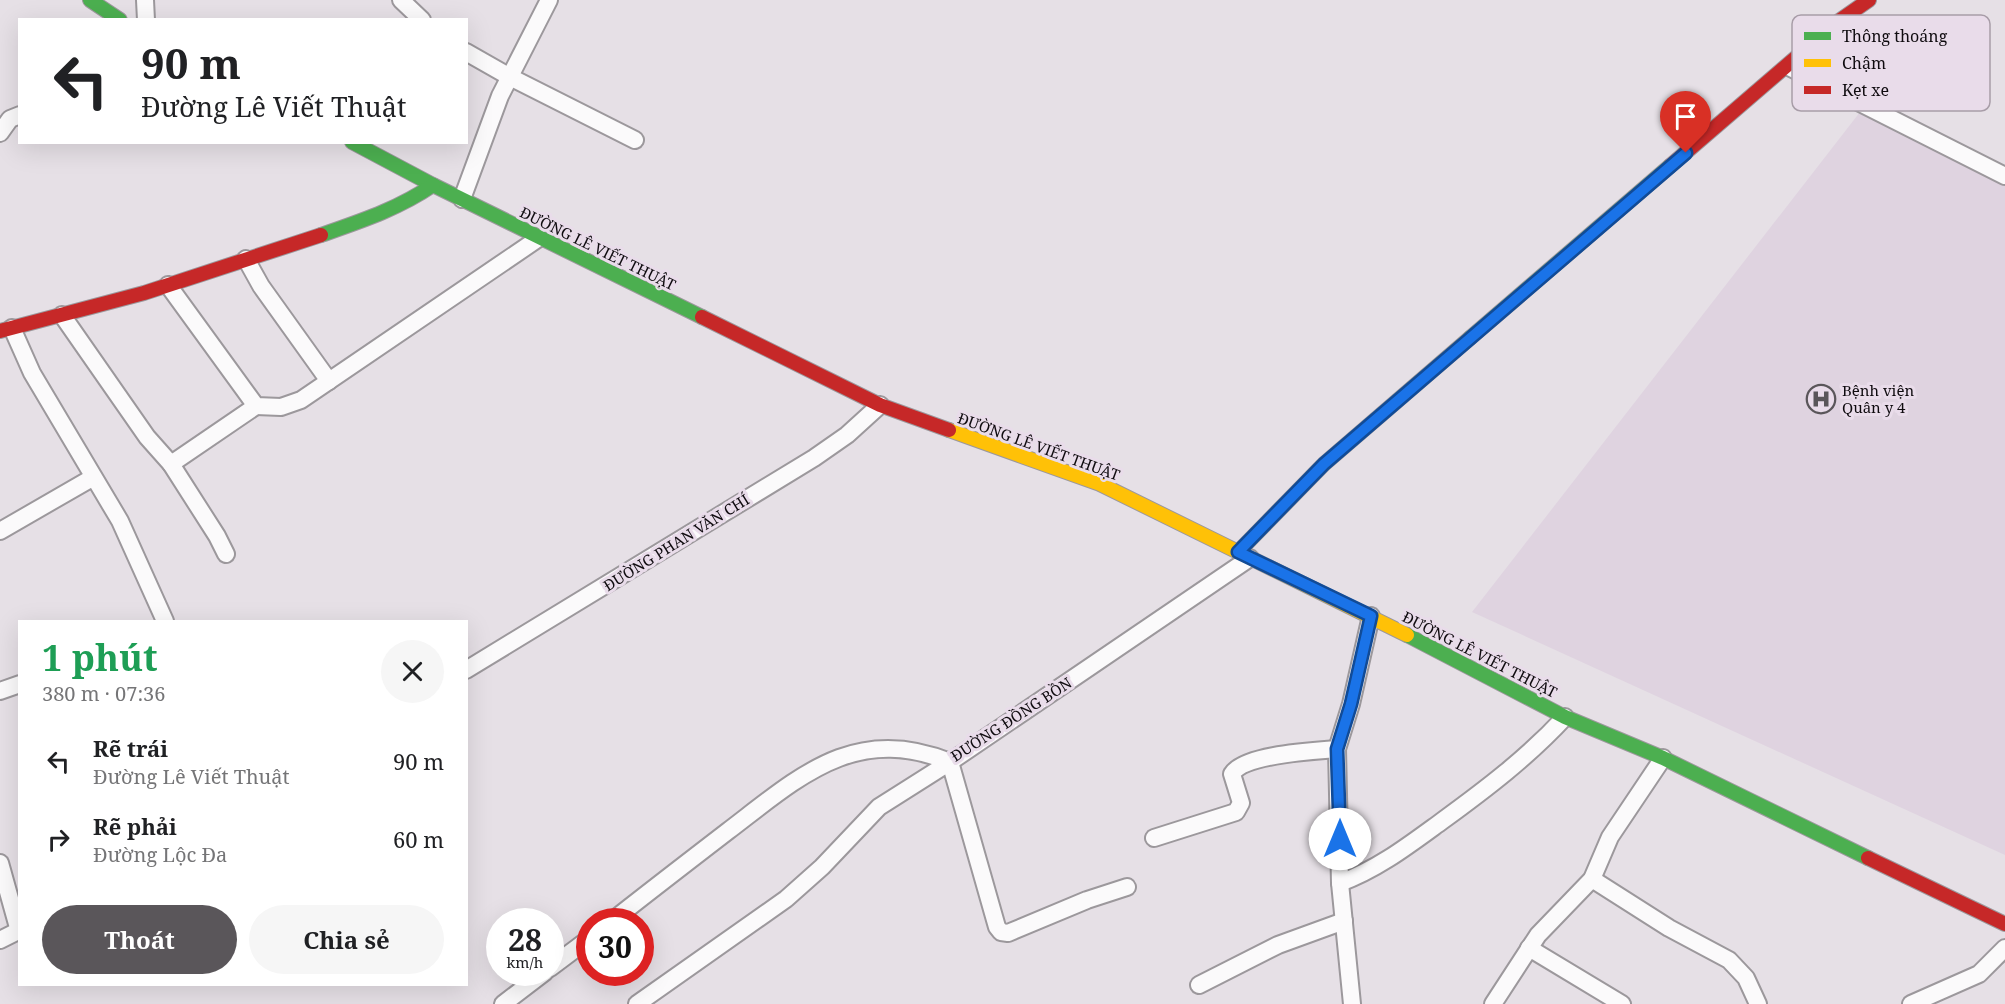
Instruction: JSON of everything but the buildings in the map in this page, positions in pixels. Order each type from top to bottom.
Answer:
[{"type":"main road","points":[[90,0],[117,18]]},
{"type":"main road","points":[[1847,15],[1869,0]]},
{"type":"main road","points":[[1244,555],[1324,464],[1792,64]]},
{"type":"main road","name":"ĐƯỜNG LÊ VIẾT THUẬT","points":[[356,144],[539,238],[880,405],[1100,484],[1371,616],[1565,717],[1663,758],[2005,924]]},
{"type":"main road","points":[[6,329],[168,285],[381,215],[405,204],[433,185]]},
{"type":"street","points":[[145,0],[146,18]]},
{"type":"street","points":[[401,0],[420,18]]},
{"type":"street","points":[[462,199],[483,149],[496,104],[549,0]]},
{"type":"street","points":[[468,53],[635,140]]},
{"type":"street","points":[[1876,111],[2005,176]]},
{"type":"street","points":[[0,133],[10,118],[18,116]]},
{"type":"street","points":[[171,464],[256,406],[281,407],[294,403],[539,238]]},
{"type":"street","points":[[246,259],[261,286],[329,381]]},
{"type":"street","points":[[168,285],[256,406]]},
{"type":"street","points":[[62,315],[147,436],[171,464],[226,554]]},
{"type":"street","points":[[6,329],[92,478],[120,521],[165,620]]},
{"type":"street","name":"ĐƯỜNG PHAN VĂN CHÍ","points":[[468,669],[814,458],[847,435],[880,405]]},
{"type":"street","points":[[0,531],[92,478]]},
{"type":"street","name":"ĐƯỜNG ĐỒNG BỒN","points":[[629,908],[806,772],[826,761],[848,754],[886,748],[925,752],[950,762],[1244,555]]},
{"type":"street","points":[[1352,1004],[1340,884],[1337,749],[1351,704],[1371,616]]},
{"type":"street","points":[[0,691],[18,685]]},
{"type":"street","points":[[1340,884],[1393,857],[1494,783],[1531,752],[1565,717]]},
{"type":"street","points":[[1154,838],[1236,812],[1241,803],[1232,774],[1241,766],[1278,755],[1337,749]]},
{"type":"street","points":[[1493,1004],[1538,935],[1592,879],[1610,837],[1663,758]]},
{"type":"street","points":[[637,1004],[786,899],[822,867],[879,807],[950,762],[997,927],[1001,932],[1008,933],[1127,886]]},
{"type":"street","points":[[0,863],[18,927]]},
{"type":"street","points":[[1592,879],[1669,928],[1728,960],[1746,978],[1758,1004]]},
{"type":"street","points":[[1199,985],[1278,945],[1344,921]]},
{"type":"street","points":[[0,940],[18,931]]},
{"type":"street","points":[[1529,948],[1622,1004]]},
{"type":"street","points":[[1911,1004],[1979,974],[2005,948]]},
{"type":"street","points":[[503,1004],[527,986]]},
{"type":"shaded area","name":"Bệnh viện Quân y 4","points":[[1860,112],[2005,186],[2005,855],[1472,612]]},
{"type":"traffic: fast","points":[[90,0],[117,18]]},
{"type":"traffic: fast","points":[[356,144],[433,185],[702,317]]},
{"type":"traffic: fast","points":[[1470,338],[1670,166]]},
{"type":"traffic: fast","points":[[321,235],[393,208],[433,185]]},
{"type":"traffic: fast","points":[[1407,635],[1565,717],[1663,758],[1868,858]]},
{"type":"traffic: slow","points":[[1238,552],[1324,464],[1470,338]]},
{"type":"traffic: slow","points":[[949,430],[1100,484],[1407,635]]},
{"type":"traffic: jam","points":[[1847,15],[1869,0]]},
{"type":"traffic: jam","points":[[1670,166],[1792,61]]},
{"type":"traffic: jam","points":[[0,331],[144,293],[321,235]]},
{"type":"traffic: jam","points":[[702,317],[880,405],[949,430]]},
{"type":"traffic: jam","points":[[1868,858],[2005,924]]},
{"type":"place","name":"Bệnh viện Quân y 4","points":[[1821,399]]},
{"type":"route","points":[[1340,839],[1337,749],[1351,704],[1371,616],[1238,552],[1324,464],[1686,153]]}]
